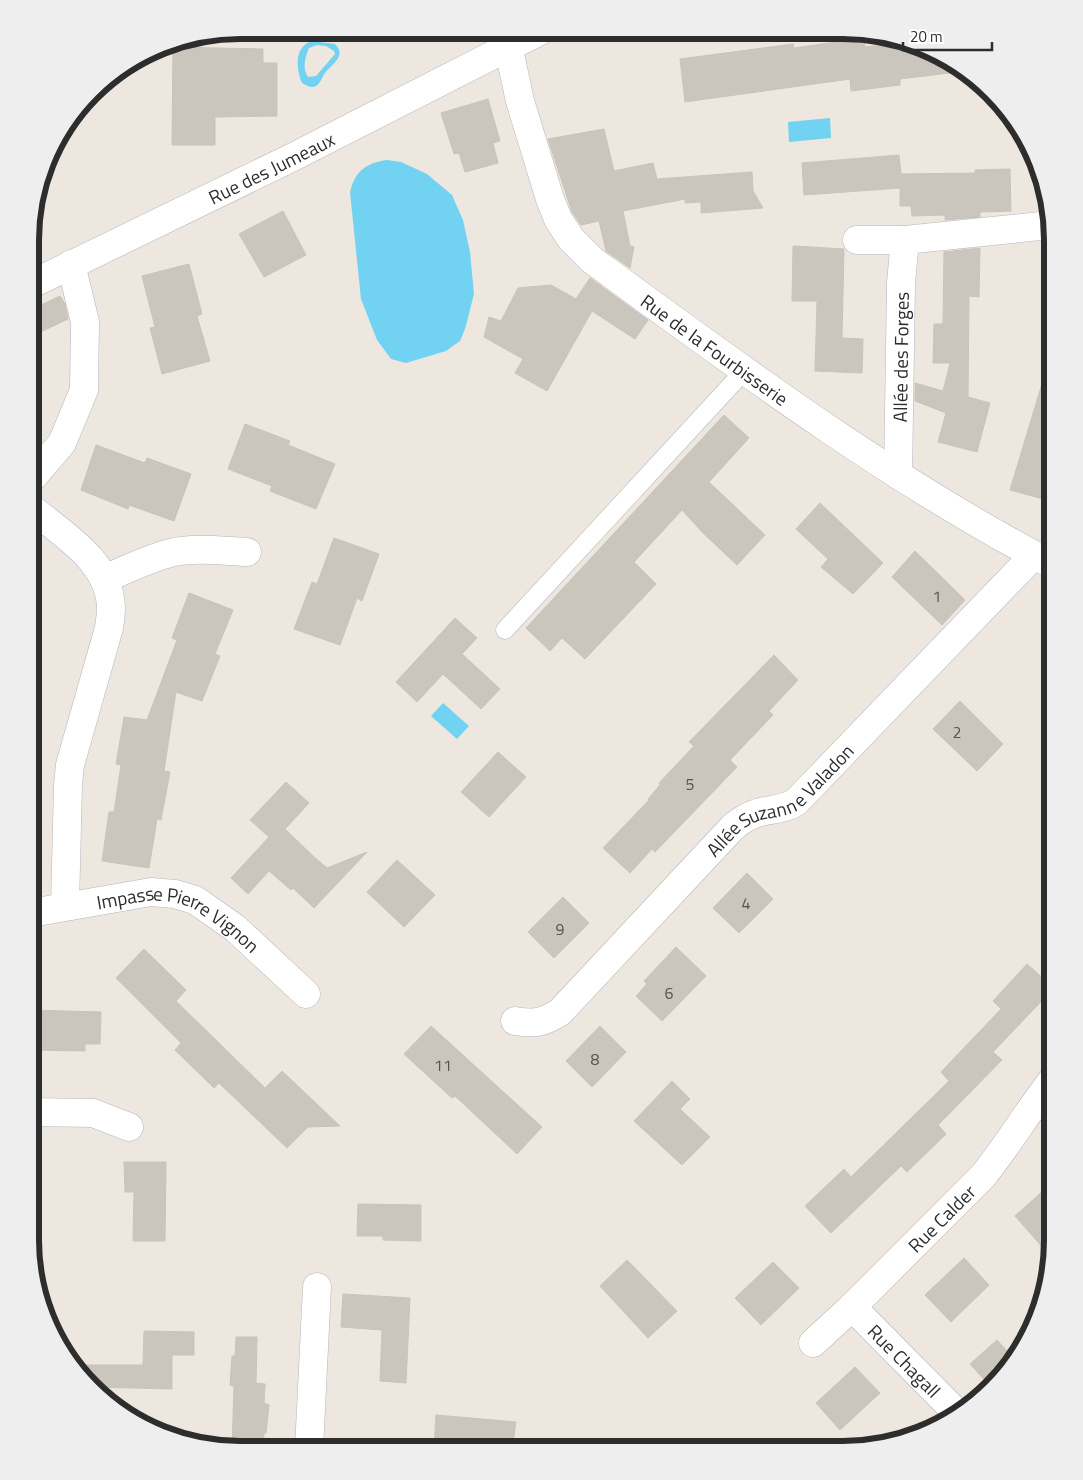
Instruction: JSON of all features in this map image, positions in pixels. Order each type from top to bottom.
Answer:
[{"type":"street","name":"Rue des Jumeaux","points":[[39,280],[293,158],[507,39]]},
{"type":"street","name":"Rue de la Fourbisserie","points":[[507,39],[520,101],[550,199],[558,219],[571,239],[592,260],[825,428],[898,476],[1043,560]]},
{"type":"street","points":[[857,240],[905,240],[1044,226]]},
{"type":"street","name":"Allée des Forges","points":[[898,476],[901,283],[905,240]]},
{"type":"street","points":[[39,469],[62,442],[84,390],[85,322],[71,264]]},
{"type":"street","points":[[39,514],[79,546],[94,563],[104,579],[111,607],[110,628],[75,746],[69,775],[65,906]]},
{"type":"street","points":[[104,579],[146,561],[171,553],[196,550],[247,552]]},
{"type":"street","name":"Allée Suzanne Valadon","points":[[515,1021],[532,1024],[547,1020],[560,1012],[733,827],[744,818],[757,813],[790,806],[796,802],[1043,560]]},
{"type":"street","name":"Impasse Pierre Vignon","points":[[39,911],[151,892],[175,894],[195,900],[235,928],[306,994]]},
{"type":"street","name":"Rue Calder","points":[[812,1342],[852,1306],[983,1176],[1001,1154],[1029,1109],[1044,1091]]},
{"type":"street","points":[[39,1112],[93,1113],[129,1127]]},
{"type":"street","points":[[309,1441],[317,1288]]},
{"type":"street","name":"Rue Chagall","points":[[852,1306],[953,1409]]},
{"type":"lane","points":[[505,630],[745,370]]},
{"type":"water","points":[[311,41],[335,44],[339,52],[337,60],[314,87],[302,83],[298,71],[299,53],[305,44]],"holes":[[[317,45],[326,46],[334,51],[335,54],[316,76],[308,77],[305,63],[309,48]]]},
{"type":"water","points":[[830,118],[831,138],[789,142],[788,122]]},
{"type":"water","points":[[387,160],[401,162],[427,174],[452,195],[463,220],[470,252],[474,294],[460,341],[446,351],[406,363],[391,359],[377,340],[361,299],[350,192],[358,173],[362,169],[373,163]]},
{"type":"water","points":[[443,703],[469,726],[457,739],[431,716]]},
{"type":"building","points":[[864,40],[865,47],[888,44],[908,49],[932,59],[954,72],[900,79],[900,85],[851,91],[850,79],[685,102],[680,59],[793,44],[794,48]]},
{"type":"building","points":[[183,47],[263,49],[263,63],[277,63],[277,116],[215,117],[215,145],[172,145],[173,50]]},
{"type":"building","points":[[488,99],[500,141],[493,143],[498,163],[465,172],[459,153],[454,154],[441,113]]},
{"type":"building","points":[[604,129],[614,171],[653,163],[657,179],[752,172],[753,191],[763,208],[701,213],[701,202],[685,203],[685,199],[623,211],[630,246],[634,247],[630,268],[606,251],[599,221],[581,225],[572,212],[548,139]]},
{"type":"building","points":[[899,155],[901,174],[975,173],[975,170],[1010,169],[1011,211],[980,212],[980,217],[945,220],[945,215],[912,216],[911,206],[900,206],[900,188],[804,195],[802,163]]},
{"type":"building","points":[[283,211],[306,255],[264,277],[239,234]]},
{"type":"building","points":[[793,246],[844,249],[842,338],[863,339],[862,373],[815,371],[817,301],[792,301]]},
{"type":"building","points":[[980,248],[979,297],[969,296],[968,397],[990,403],[977,452],[938,442],[946,413],[915,401],[915,383],[943,391],[950,363],[933,363],[934,324],[943,324],[944,252]]},
{"type":"building","points":[[189,264],[202,314],[197,316],[210,361],[162,374],[150,328],[155,327],[142,276]]},
{"type":"building","points":[[590,278],[648,320],[635,339],[592,311],[547,391],[515,373],[523,359],[484,337],[489,317],[501,321],[518,288],[551,285],[576,299]]},
{"type":"building","points":[[60,296],[65,304],[68,319],[39,333],[39,306]]},
{"type":"building","points":[[1044,377],[1044,499],[1010,490]]},
{"type":"building","points":[[724,415],[749,438],[709,482],[765,535],[737,565],[682,510],[634,562],[656,584],[585,659],[562,638],[550,651],[526,628]]},
{"type":"building","points":[[245,424],[290,441],[288,445],[335,464],[316,509],[270,491],[272,486],[228,469]]},
{"type":"building","points":[[96,445],[145,463],[147,458],[191,474],[174,521],[129,505],[128,509],[81,490]]},
{"type":"building","points":[[820,503],[883,563],[853,594],[821,567],[828,559],[796,529]]},
{"type":"building","points":[[334,538],[379,554],[362,601],[357,598],[340,645],[294,629],[312,582],[317,584]]},
{"type":"building","points":[[915,551],[965,600],[942,625],[892,577]]},
{"type":"building","points":[[189,593],[233,610],[215,654],[220,656],[202,701],[176,692],[164,771],[170,772],[161,820],[157,819],[149,868],[102,861],[109,812],[114,812],[121,765],[116,764],[124,717],[147,720],[177,640],[172,638]]},
{"type":"building","points":[[455,618],[477,638],[462,654],[500,689],[481,709],[443,674],[417,702],[396,682]]},
{"type":"building","points":[[774,655],[798,680],[769,711],[773,715],[730,760],[737,767],[655,852],[652,849],[630,873],[603,848],[649,800],[660,785],[659,783],[694,746],[689,742]]},
{"type":"building","points":[[960,701],[1003,744],[977,771],[933,729]]},
{"type":"building","points":[[498,752],[526,777],[489,817],[461,792]]},
{"type":"building","points":[[286,782],[309,803],[285,829],[313,856],[327,868],[367,852],[314,908],[293,888],[291,890],[269,871],[248,894],[231,878],[269,837],[250,820]]},
{"type":"building","points":[[397,860],[435,895],[404,927],[367,892]]},
{"type":"building","points":[[747,873],[773,899],[739,933],[713,908]]},
{"type":"building","points":[[563,897],[589,923],[554,958],[528,932]]},
{"type":"building","points":[[676,947],[706,976],[662,1021],[636,996],[647,984],[644,981]]},
{"type":"building","points":[[144,949],[186,990],[176,1001],[265,1088],[282,1071],[340,1126],[308,1127],[287,1148],[219,1083],[214,1088],[175,1050],[181,1043],[116,978]]},
{"type":"building","points":[[1027,964],[1044,979],[1044,998],[993,1052],[1002,1060],[938,1125],[946,1134],[907,1172],[901,1166],[831,1233],[805,1206],[844,1169],[851,1177],[949,1081],[941,1072],[1001,1009],[993,1001]]},
{"type":"building","points":[[39,1010],[101,1012],[100,1044],[85,1044],[85,1051],[39,1050]]},
{"type":"building","points":[[431,1026],[542,1127],[517,1154],[455,1096],[452,1098],[404,1054]]},
{"type":"building","points":[[600,1026],[626,1052],[592,1087],[566,1061]]},
{"type":"building","points":[[672,1081],[690,1099],[680,1109],[710,1137],[682,1165],[634,1121]]},
{"type":"building","points":[[124,1162],[166,1162],[165,1241],[133,1241],[134,1192],[125,1192]]},
{"type":"building","points":[[1044,1190],[1044,1249],[1015,1216]]},
{"type":"building","points":[[358,1204],[421,1205],[421,1241],[383,1240],[383,1236],[357,1236]]},
{"type":"building","points":[[964,1258],[989,1285],[951,1322],[925,1295]]},
{"type":"building","points":[[627,1260],[677,1311],[648,1338],[600,1286]]},
{"type":"building","points":[[773,1262],[799,1288],[761,1325],[735,1298]]},
{"type":"building","points":[[343,1294],[410,1298],[406,1383],[380,1381],[382,1330],[341,1327]]},
{"type":"building","points":[[144,1331],[194,1332],[194,1355],[172,1355],[172,1389],[103,1387],[82,1365],[143,1365]]},
{"type":"building","points":[[236,1337],[257,1337],[256,1383],[265,1384],[264,1403],[269,1405],[263,1441],[232,1441],[234,1386],[230,1385],[232,1356],[235,1356]]},
{"type":"building","points":[[997,1340],[1009,1353],[986,1381],[970,1364]]},
{"type":"building","points":[[855,1367],[880,1393],[840,1430],[816,1403]]},
{"type":"building","points":[[436,1415],[516,1422],[513,1441],[434,1441]]}]
